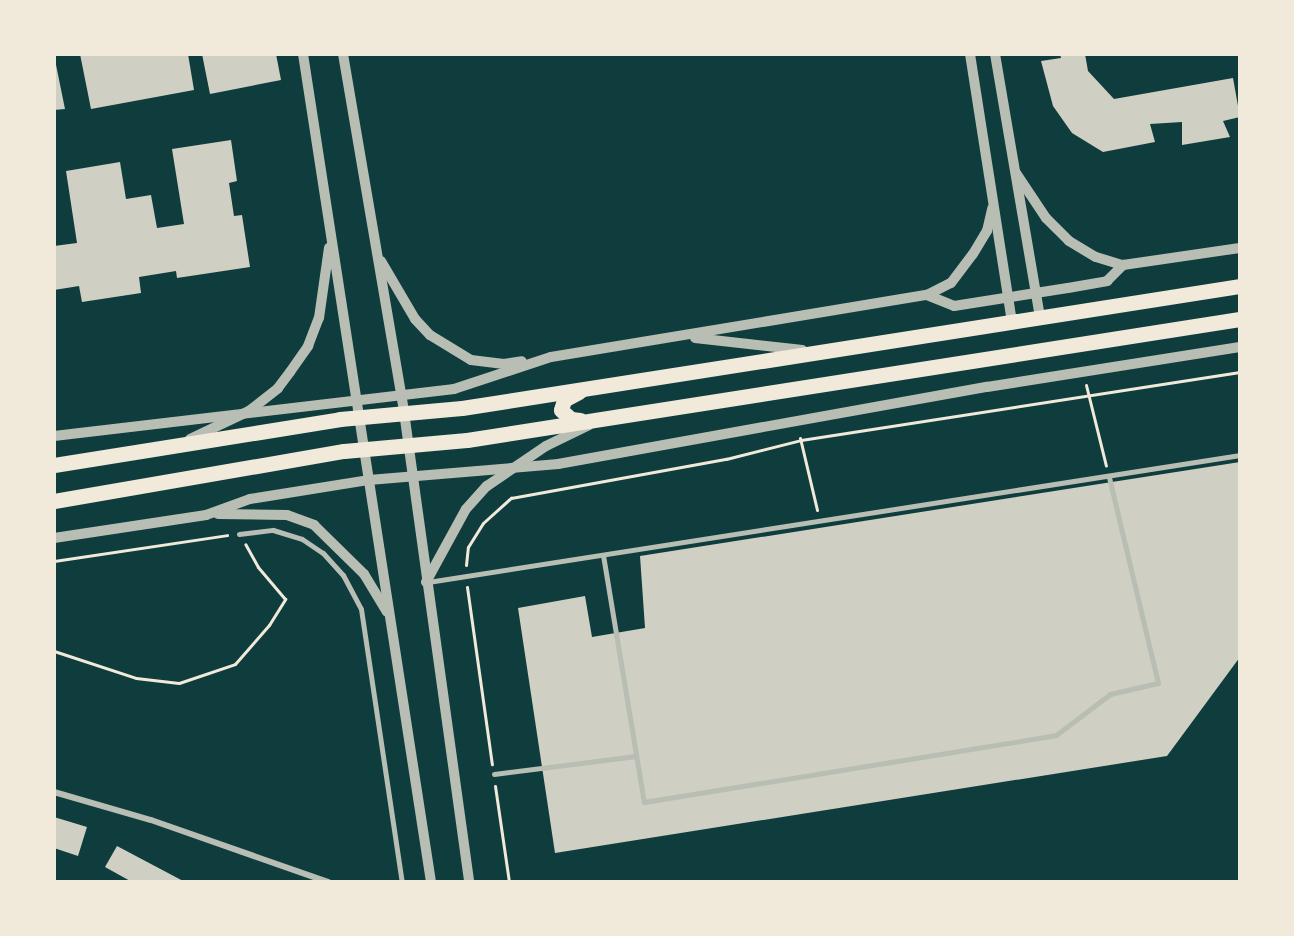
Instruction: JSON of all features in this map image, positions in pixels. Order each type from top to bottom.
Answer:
[{"type":"main road","points":[[54,465],[170,446],[359,409],[404,412],[462,408],[1240,286]]},
{"type":"main road","points":[[54,501],[365,450],[408,448],[1240,319]]},
{"type":"main road","points":[[596,387],[564,400],[561,410],[571,419],[601,419]]},
{"type":"street","points":[[303,54],[431,882]]},
{"type":"street","points":[[343,54],[404,412],[410,474],[469,882]]},
{"type":"street","points":[[970,54],[1012,322]]},
{"type":"street","points":[[995,54],[1040,317]]},
{"type":"street","points":[[1014,170],[1046,218],[1069,242],[1096,257],[1123,266],[1240,248]]},
{"type":"street","points":[[375,250],[415,319],[471,360],[504,364],[927,295],[951,283],[973,254],[987,231],[993,203]]},
{"type":"street","points":[[170,446],[249,411],[278,388],[308,346],[319,318],[327,278],[330,230]]},
{"type":"street","points":[[927,295],[954,306],[1107,282],[1123,266]]},
{"type":"street","points":[[54,436],[249,411],[359,409],[401,396],[454,389],[550,357],[702,338],[820,352]]},
{"type":"street","points":[[54,538],[206,515],[250,499],[410,474],[558,464],[796,421],[1240,347]]},
{"type":"street","points":[[426,582],[465,509],[487,486],[546,446],[601,419]]},
{"type":"street","points":[[426,582],[1108,478],[1240,455]]},
{"type":"street","points":[[603,555],[644,802],[1056,735],[1110,694],[1158,683],[1108,478]]},
{"type":"street","points":[[54,532],[206,515],[258,512],[287,515],[314,525],[364,574],[391,618]]},
{"type":"street","points":[[239,534],[273,530],[302,539],[324,553],[344,575],[361,609],[402,882]]},
{"type":"street","points":[[494,774],[636,756]]},
{"type":"street","points":[[54,792],[151,820],[328,882]]},
{"type":"path","points":[[1083,372],[1108,478]]},
{"type":"path","points":[[509,882],[465,576],[468,547],[483,523],[511,498],[726,459],[801,440],[1089,398],[1240,372]]},
{"type":"path","points":[[796,421],[820,522]]},
{"type":"path","points":[[54,561],[239,534],[258,567],[285,598],[269,625],[235,664],[179,683],[136,678],[54,651]]},
{"type":"building","points":[[80,54],[188,54],[194,90],[91,109]]},
{"type":"building","points":[[202,54],[276,54],[281,80],[210,94]]},
{"type":"building","points":[[1060,54],[1085,54],[1088,71],[1114,99],[1233,78],[1240,117],[1223,121],[1230,137],[1182,145],[1182,122],[1150,124],[1155,142],[1103,152],[1072,133],[1053,106],[1041,61],[1061,58]]},
{"type":"building","points":[[54,55],[65,109],[54,110]]},
{"type":"building","points":[[231,140],[237,181],[229,183],[234,216],[242,215],[250,267],[177,278],[176,271],[139,277],[141,293],[82,302],[79,286],[54,290],[54,246],[77,243],[66,171],[120,162],[126,199],[151,195],[157,228],[184,224],[172,149]]},
{"type":"building","points":[[1240,462],[1240,657],[1167,756],[555,853],[518,608],[585,596],[592,637],[645,628],[640,556]]},
{"type":"building","points":[[54,817],[87,827],[78,856],[54,848]]},
{"type":"building","points":[[117,846],[185,882],[132,882],[105,867]]}]
